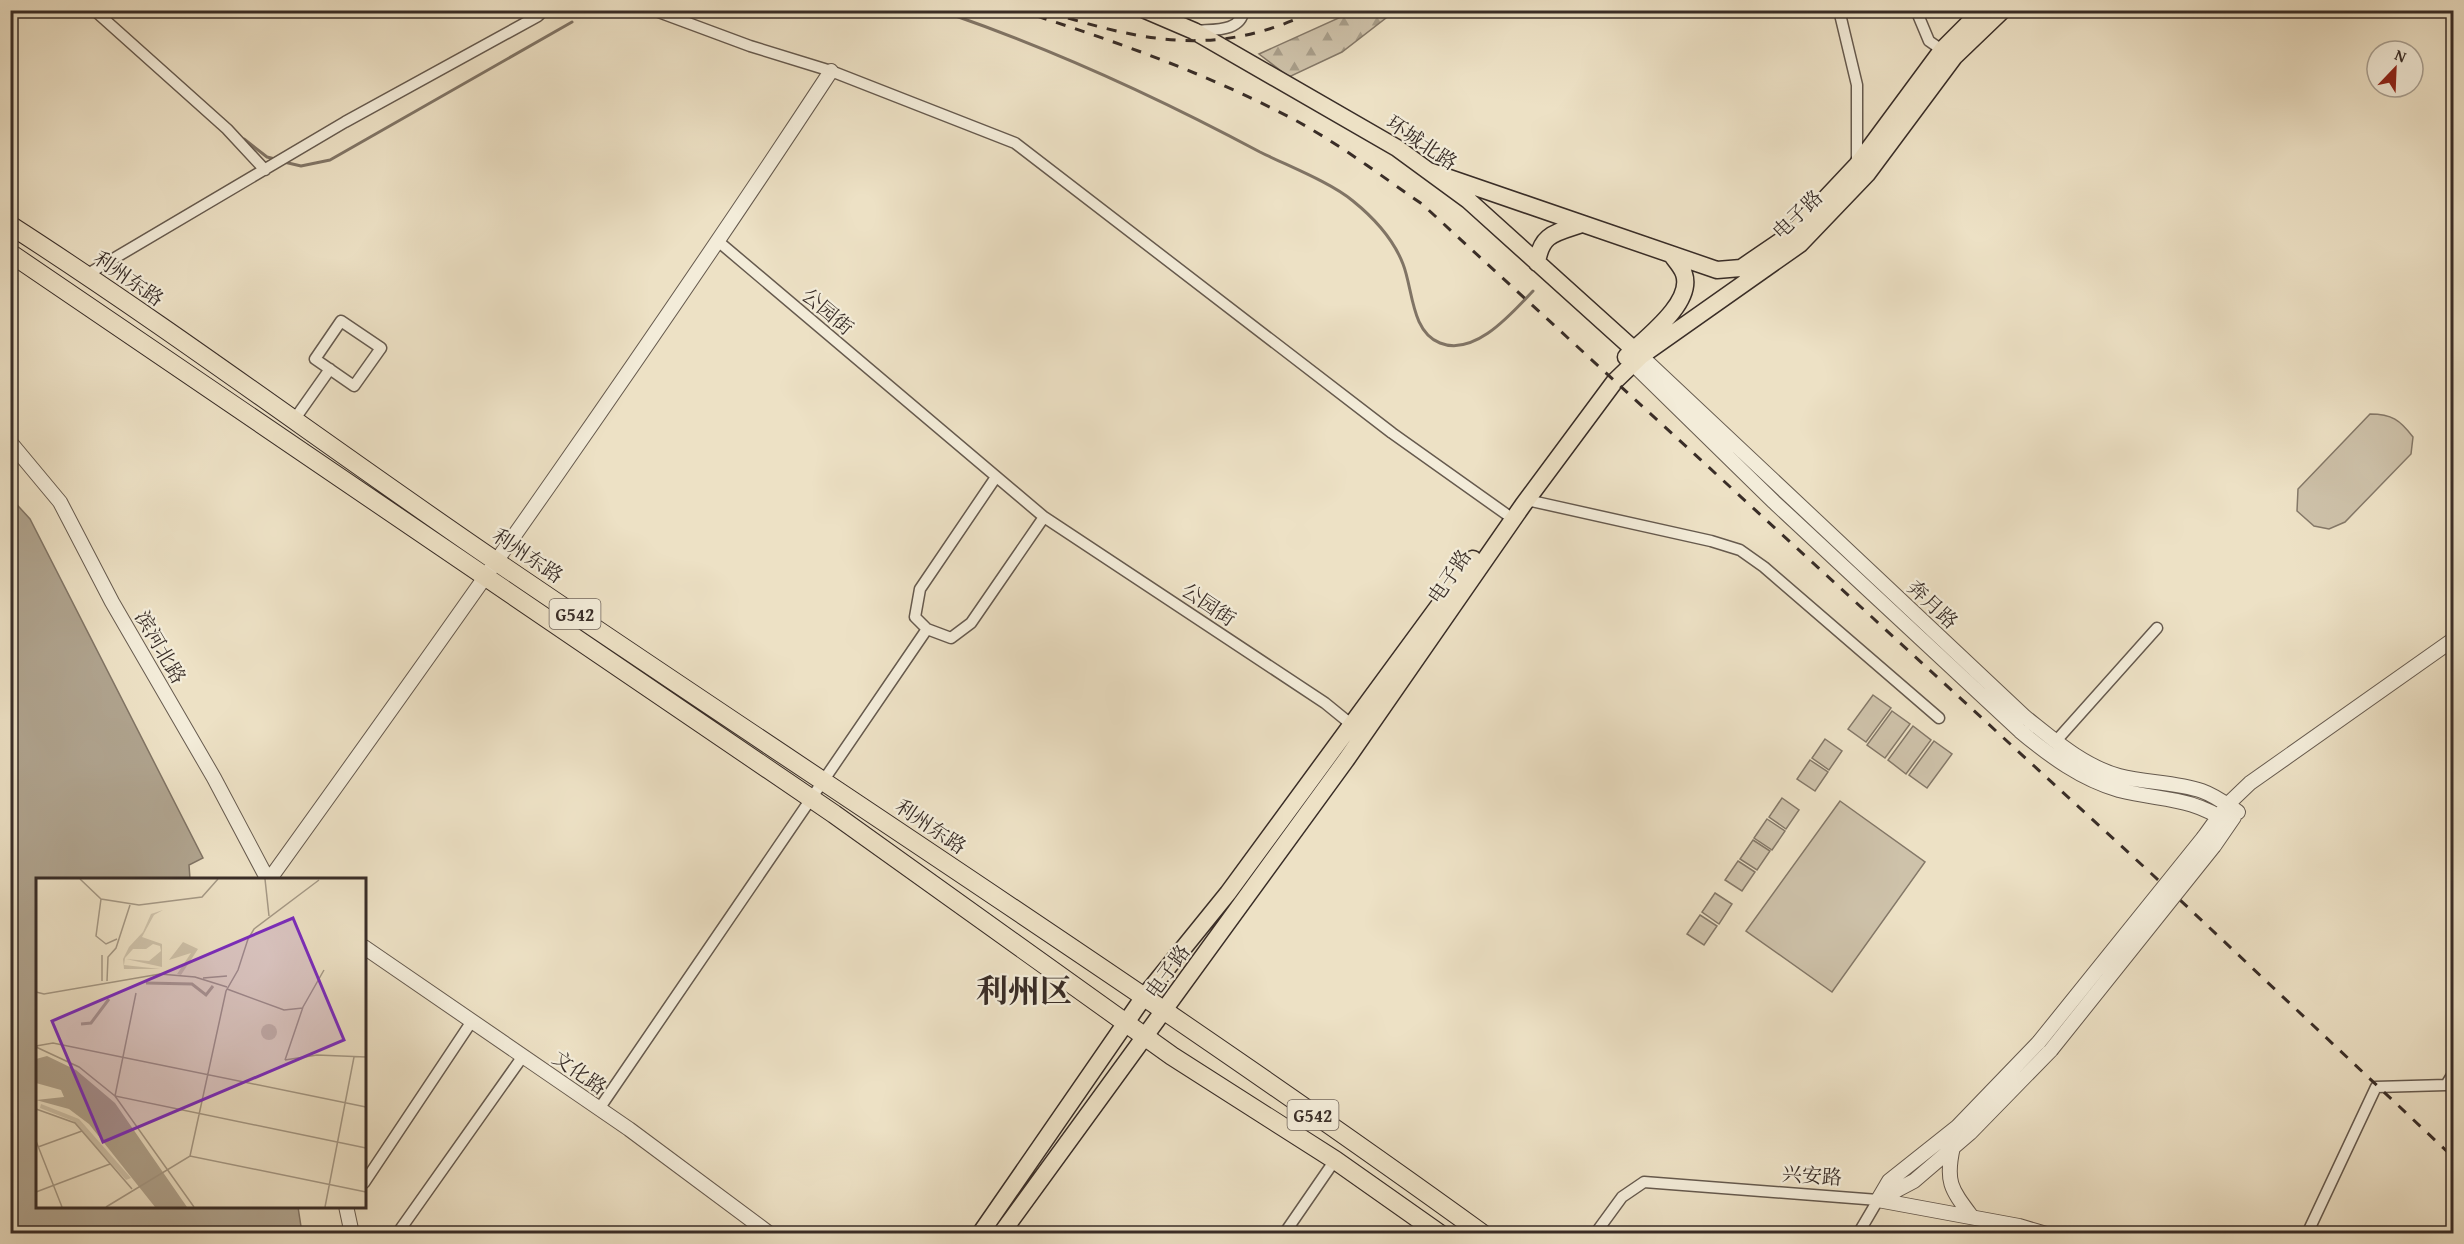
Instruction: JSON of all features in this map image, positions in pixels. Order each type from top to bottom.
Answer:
[{"type":"highway","name":"利州东路","points":[[10,225],[294,420],[491,569],[1125,1022]]},
{"type":"highway","name":"利州东路","points":[[10,253],[491,569],[825,780],[1143,998]]},
{"type":"highway","name":"G542","points":[[1143,998],[1483,1233]]},
{"type":"highway","name":"G542","points":[[1125,1022],[1335,1160],[1440,1233]]},
{"type":"main road","name":"环城北路","points":[[1145,10],[1194,31],[1397,148],[1468,200],[1617,334],[1636,357]]},
{"type":"main road","name":"电子路","points":[[1429,171],[1717,270],[1741,268],[1794,232],[1857,165],[1942,50],[1982,10]]},
{"type":"main road","name":"电子路","points":[[980,1233],[1125,1022],[1228,893],[1607,374],[1636,357],[1800,244],[1867,174],[1954,57],[2003,10]]},
{"type":"main road","points":[[1538,263],[1540,247],[1550,235],[1582,224]]},
{"type":"main road","points":[[1636,357],[1665,320],[1684,290],[1684,274],[1671,254]]},
{"type":"main road","points":[[1617,334],[1633,334],[1665,320]]},
{"type":"main road","name":"电子路","points":[[1000,1233],[1146,1037],[1346,760],[1527,500],[1615,381],[1636,357]]},
{"type":"street","points":[[94,10],[227,129],[265,170]]},
{"type":"street","points":[[86,275],[290,154],[544,10]]},
{"type":"street","points":[[653,10],[750,46],[831,71],[1015,143],[1392,433],[1506,514]]},
{"type":"street","points":[[1194,31],[1233,27],[1240,21],[1244,10]]},
{"type":"street","points":[[1839,10],[1857,86],[1857,165]]},
{"type":"street","points":[[1916,10],[1929,41],[1942,50]]},
{"type":"street","points":[[269,878],[491,569],[719,242],[831,71]]},
{"type":"street","name":"公园街","points":[[719,242],[1044,517],[1305,690],[1352,724]]},
{"type":"street","points":[[341,321],[381,348],[354,386],[330,369],[315,359],[341,321]]},
{"type":"street","points":[[1636,357],[1774,502],[2020,731],[2052,757],[2075,772],[2119,790],[2196,804],[2228,814]]},
{"type":"street","name":"奔月路","points":[[1636,357],[2025,717],[2056,741],[2081,760],[2117,775],[2200,790],[2228,814]]},
{"type":"street","points":[[294,420],[330,369]]},
{"type":"street","name":"滨河北路","points":[[10,442],[60,502],[111,602],[214,778],[267,878]]},
{"type":"street","points":[[996,477],[920,589],[915,617],[927,629],[951,638],[971,623],[1044,517]]},
{"type":"street","points":[[1527,500],[1711,541],[1740,550],[1764,567],[1939,718]]},
{"type":"street","points":[[2056,741],[2157,628]]},
{"type":"street","points":[[599,1109],[927,629]]},
{"type":"street","points":[[1878,1200],[1914,1181],[1953,1147],[2045,1046],[2209,841],[2250,783],[2454,639]]},
{"type":"street","name":"文化路","points":[[366,948],[599,1109],[770,1233]]},
{"type":"street","points":[[366,1181],[472,1021]]},
{"type":"street","points":[[1858,1233],[1889,1181],[1957,1127],[2045,1046]]},
{"type":"street","points":[[397,1233],[523,1056]]},
{"type":"street","points":[[2307,1233],[2376,1087],[2446,1085],[2454,1072]]},
{"type":"street","points":[[1953,1147],[1948,1173],[1950,1188],[1972,1217]]},
{"type":"street","points":[[1284,1233],[1335,1160]]},
{"type":"street","name":"兴安路","points":[[1595,1233],[1622,1197],[1644,1182],[1878,1200],[2046,1233]]},
{"type":"street","points":[[348,1208],[352,1233]]},
{"type":"green space","points":[[1354,11],[1395,11],[1342,52],[1289,77],[1259,54]]},
{"type":"green space","points":[[2370,414],[2390,417],[2404,426],[2413,437],[2411,454],[2345,522],[2329,529],[2314,526],[2297,511],[2298,489]]},
{"type":"green space","points":[[1873,695],[1891,708],[1866,742],[1848,729]]},
{"type":"green space","points":[[1892,711],[1910,724],[1885,758],[1867,745]]},
{"type":"green space","points":[[1913,726],[1931,740],[1906,774],[1888,760]]},
{"type":"green space","points":[[1825,739],[1842,751],[1829,770],[1812,758]]},
{"type":"green space","points":[[1934,741],[1952,754],[1927,788],[1909,775]]},
{"type":"green space","points":[[1810,760],[1828,772],[1815,791],[1797,779]]},
{"type":"green space","points":[[1782,798],[1799,810],[1786,829],[1769,817]]},
{"type":"green space","points":[[1840,801],[1925,862],[1832,992],[1746,931]]},
{"type":"green space","points":[[1767,819],[1785,831],[1772,850],[1754,838]]},
{"type":"green space","points":[[1753,840],[1770,851],[1757,870],[1740,859]]},
{"type":"green space","points":[[1738,861],[1755,872],[1742,891],[1725,880]]},
{"type":"green space","points":[[1715,893],[1732,904],[1719,924],[1702,912]]},
{"type":"green space","points":[[1700,915],[1717,926],[1704,945],[1687,934]]},
{"type":"shaded area","points":[[10,497],[30,519],[203,858],[189,865],[190,878],[36,878],[36,1208],[298,1208],[302,1233],[11,1233]]},
{"type":"waterway","points":[[953,15],[1033,45],[1110,78],[1185,113],[1344,194],[1375,222],[1394,246],[1403,264],[1418,320],[1423,330],[1440,343],[1453,346],[1466,344],[1479,338],[1504,321],[1533,291]]},
{"type":"waterway","points":[[284,162],[301,166],[330,160],[572,22]]},
{"type":"waterway","points":[[244,139],[267,157],[275,159]]},
{"type":"railway","points":[[1018,10],[1158,58],[1260,102],[1326,138],[1422,204],[2179,899],[2454,1158]]},
{"type":"railway","points":[[1068,18],[1133,34],[1193,41],[1252,34],[1284,24],[1316,10]]},
{"type":"district","name":"利州区","points":[[1024,990]]}]
